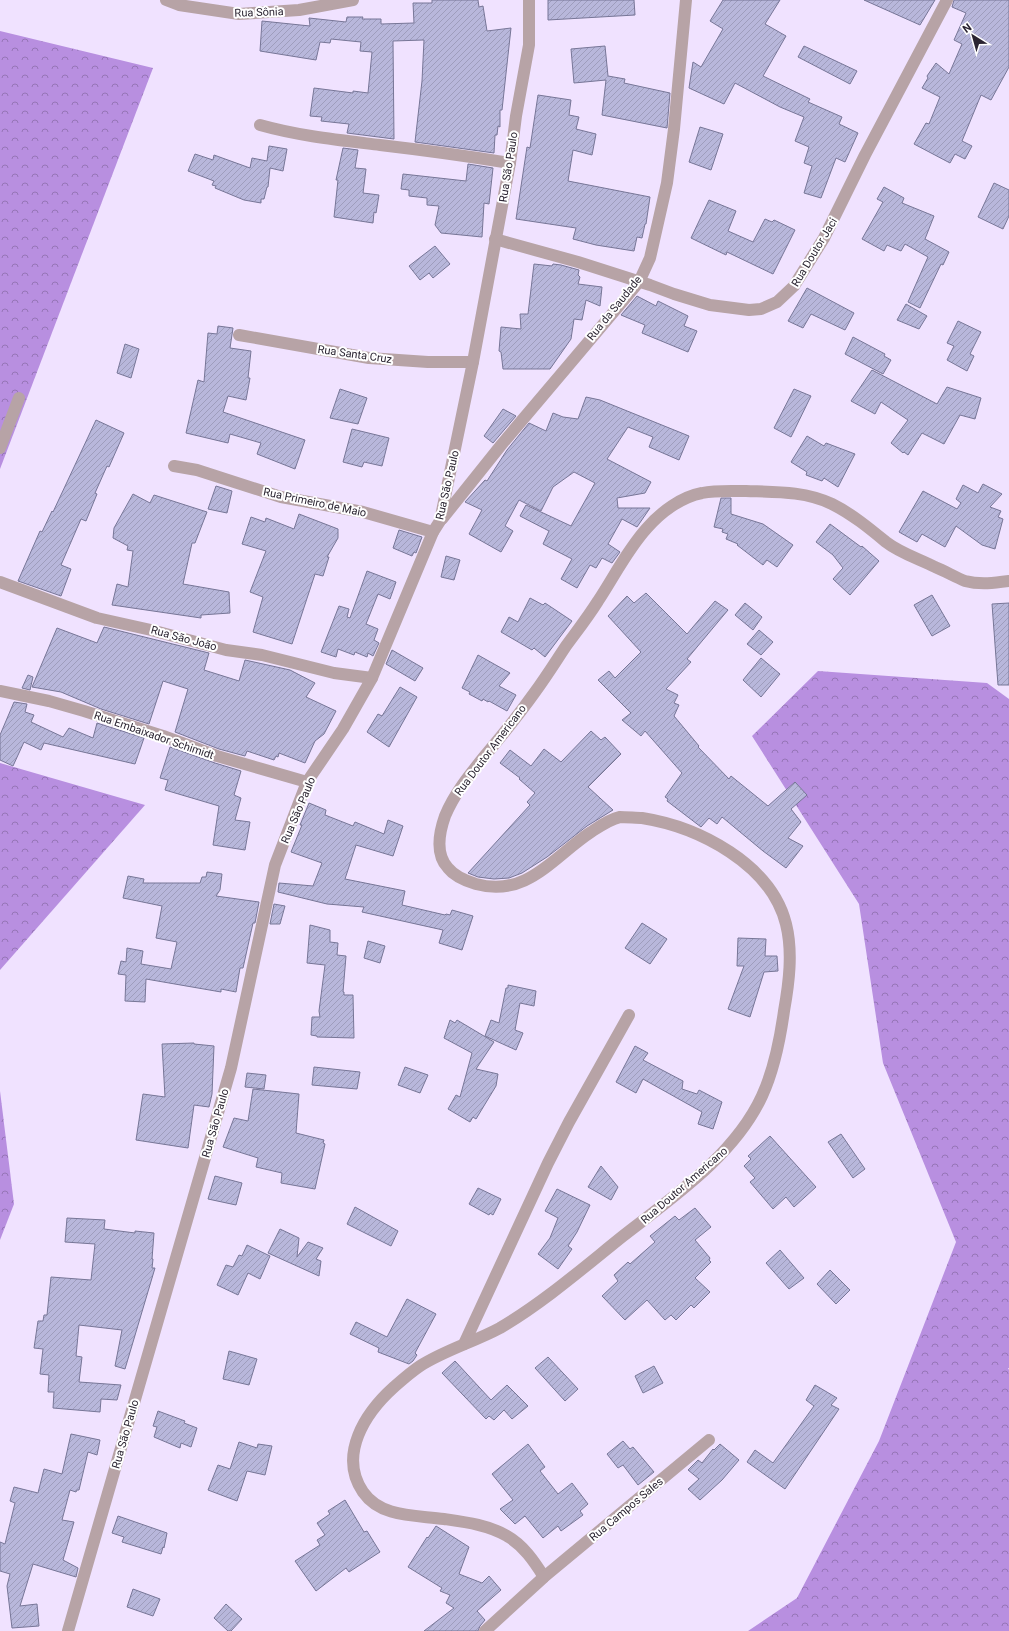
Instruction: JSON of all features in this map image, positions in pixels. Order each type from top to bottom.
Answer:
[{"type":"street","name":"Rua Sônia","points":[[166,0],[178,5],[239,14],[299,10],[353,0]]},
{"type":"street","name":"Rua São Paulo","points":[[68,1631],[231,1068],[275,865],[307,782],[343,729],[372,678],[433,532],[440,521],[473,362],[510,163],[516,116],[529,45],[529,0]]},
{"type":"street","name":"Rua da Saudade","points":[[440,521],[502,444],[638,282],[650,258],[667,184],[674,128],[686,0]]},
{"type":"street","name":"Rua Doutor Jaci","points":[[495,239],[578,262],[710,305],[736,309],[761,309],[777,302],[787,295],[794,286],[831,225],[862,160],[947,0]]},
{"type":"street","points":[[260,125],[321,138],[476,157],[510,163]]},
{"type":"street","name":"Rua Santa Cruz","points":[[239,335],[368,358],[428,362],[473,362]]},
{"type":"street","points":[[0,448],[19,398]]},
{"type":"street","name":"Rua Primeiro de Maio","points":[[174,466],[197,470],[281,497],[363,512],[433,532]]},
{"type":"street","name":"Rua Doutor Americano","points":[[544,1577],[522,1547],[505,1535],[468,1523],[383,1510],[372,1504],[366,1497],[354,1473],[353,1455],[358,1434],[368,1414],[392,1388],[420,1366],[496,1330],[561,1286],[662,1205],[729,1146],[748,1122],[764,1092],[779,1046],[788,986],[790,951],[786,923],[776,898],[758,874],[736,856],[691,832],[652,820],[636,817],[618,817],[599,826],[532,877],[514,886],[505,888],[492,887],[465,880],[453,873],[446,866],[442,859],[440,848],[440,832],[446,812],[460,787],[533,695],[597,603],[637,539],[664,512],[682,500],[699,493],[721,491],[784,492],[798,493],[824,500],[862,522],[894,547],[967,582],[984,584],[1009,581]]},
{"type":"street","name":"Rua São João","points":[[0,582],[97,618],[151,630],[226,650],[278,659],[334,672],[372,678]]},
{"type":"street","name":"Rua Embaixador Schimidt","points":[[0,691],[49,701],[84,711],[163,736],[217,756],[307,782]]},
{"type":"street","points":[[464,1344],[569,1122],[629,1015]]},
{"type":"street","name":"Rua Campos Sales","points":[[544,1577],[709,1440]]},
{"type":"street","points":[[485,1631],[544,1577]]},
{"type":"green space","points":[[0,31],[153,68],[0,469]]},
{"type":"green space","points":[[818,671],[987,683],[1009,699],[1009,1631],[748,1631],[797,1598],[879,1441],[956,1242],[883,1063],[859,904],[752,736]]},
{"type":"green space","points":[[0,763],[145,805],[0,970]]},
{"type":"green space","points":[[0,1091],[14,1204],[0,1240]]},
{"type":"building","points":[[432,0],[478,0],[479,7],[483,6],[487,31],[511,28],[502,110],[500,110],[500,127],[498,126],[497,135],[495,135],[494,153],[415,142],[422,81],[424,40],[393,41],[394,139],[347,133],[349,124],[321,121],[322,117],[310,116],[314,88],[353,93],[353,91],[368,93],[372,52],[360,51],[361,42],[331,39],[330,43],[320,42],[316,60],[260,51],[262,21],[310,26],[309,18],[346,22],[347,17],[363,17],[362,19],[381,19],[381,24],[414,23],[413,3],[432,3]]},
{"type":"building","points":[[548,0],[634,0],[635,15],[548,20]]},
{"type":"building","points":[[723,0],[780,0],[765,24],[786,36],[763,76],[810,99],[808,102],[842,117],[839,124],[858,133],[845,162],[836,158],[821,198],[804,193],[812,166],[804,163],[809,147],[795,141],[804,117],[780,107],[735,83],[724,104],[689,88],[693,62],[701,67],[723,29],[710,21]]},
{"type":"building","points":[[864,0],[935,0],[920,25]]},
{"type":"building","points":[[954,0],[1009,0],[1009,67],[991,100],[981,95],[962,141],[972,146],[965,159],[955,154],[950,163],[914,144],[926,123],[929,124],[940,97],[922,88],[928,78],[927,76],[936,63],[949,74],[962,44],[954,40],[966,13],[952,7]]},
{"type":"building","points":[[605,46],[608,76],[625,79],[624,83],[670,93],[667,128],[602,115],[606,80],[574,83],[571,49]]},
{"type":"building","points":[[804,46],[857,71],[850,84],[798,57]]},
{"type":"building","points":[[538,95],[571,100],[569,115],[579,117],[576,129],[596,134],[592,155],[573,150],[568,181],[650,197],[646,224],[642,238],[637,237],[634,251],[596,245],[573,239],[576,228],[516,219],[527,147],[530,148]]},
{"type":"building","points":[[700,127],[723,134],[711,170],[689,162]]},
{"type":"building","points":[[269,146],[287,149],[283,171],[270,168],[268,187],[264,199],[261,199],[261,203],[244,200],[215,188],[216,186],[212,185],[214,181],[188,171],[195,154],[213,160],[214,155],[250,168],[252,158],[267,161]]},
{"type":"building","points":[[343,148],[358,150],[355,168],[366,169],[363,193],[379,195],[376,213],[374,212],[373,223],[334,217],[338,180],[336,180]]},
{"type":"building","points":[[468,164],[493,168],[489,204],[484,203],[482,237],[441,233],[435,225],[439,206],[427,205],[427,198],[409,196],[409,190],[401,189],[403,174],[466,181]]},
{"type":"building","points":[[994,183],[1009,190],[1009,216],[1003,229],[978,217]]},
{"type":"building","points":[[884,187],[904,198],[902,203],[934,216],[925,239],[949,252],[943,265],[941,264],[920,308],[908,302],[928,257],[905,244],[901,251],[887,245],[884,251],[862,239],[883,202],[877,199]]},
{"type":"building","points":[[709,200],[736,211],[728,231],[753,242],[765,219],[772,222],[774,220],[795,230],[773,274],[727,252],[726,255],[691,238]]},
{"type":"building","points":[[435,246],[450,264],[433,278],[429,273],[420,280],[409,266]]},
{"type":"building","points":[[534,264],[552,266],[553,264],[561,265],[579,270],[578,275],[580,277],[578,284],[602,287],[600,306],[586,300],[582,320],[574,319],[571,339],[550,369],[503,369],[501,352],[499,351],[501,327],[521,329],[520,314],[528,314]]},
{"type":"building","points":[[807,288],[854,313],[845,330],[811,314],[803,328],[788,321]]},
{"type":"building","points":[[637,296],[656,306],[658,301],[688,316],[684,326],[697,331],[688,352],[642,333],[645,325],[621,315]]},
{"type":"building","points":[[906,304],[927,316],[919,329],[897,320]]},
{"type":"building","points":[[958,321],[981,332],[970,354],[974,356],[967,371],[947,360],[954,346],[947,343]]},
{"type":"building","points":[[218,326],[233,328],[230,348],[251,351],[248,378],[250,378],[246,400],[228,396],[223,412],[305,440],[295,469],[257,454],[261,443],[230,434],[228,443],[186,433],[198,380],[204,382],[208,333],[217,334]]},
{"type":"building","points":[[853,337],[885,354],[884,356],[891,360],[883,374],[845,354]]},
{"type":"building","points":[[125,344],[139,349],[131,378],[117,373]]},
{"type":"building","points":[[872,370],[937,404],[947,387],[981,398],[975,419],[960,415],[944,444],[922,433],[908,455],[904,452],[903,453],[891,443],[908,420],[881,402],[875,414],[851,401]]},
{"type":"building","points":[[340,389],[367,398],[358,424],[330,418]]},
{"type":"building","points":[[794,389],[811,396],[791,437],[774,428]]},
{"type":"building","points":[[586,397],[600,400],[689,436],[679,460],[649,447],[653,437],[628,427],[607,459],[651,482],[645,493],[617,498],[618,508],[650,508],[637,527],[622,519],[608,544],[620,552],[612,563],[602,558],[596,568],[590,565],[577,588],[561,579],[572,559],[543,544],[549,531],[520,516],[526,505],[571,526],[595,483],[574,472],[553,487],[541,511],[519,500],[505,526],[513,531],[501,552],[469,534],[482,510],[465,502],[485,480],[487,481],[507,450],[529,423],[546,431],[553,413],[563,417],[578,419]]},
{"type":"building","points":[[503,409],[516,416],[493,443],[484,436]]},
{"type":"building","points":[[96,420],[124,433],[109,467],[107,466],[95,493],[97,494],[86,521],[81,519],[61,565],[71,569],[61,596],[18,581],[40,531],[42,532],[52,511],[53,512]]},
{"type":"building","points":[[352,429],[389,438],[382,466],[364,462],[362,467],[343,462]]},
{"type":"building","points":[[807,436],[824,446],[826,443],[855,454],[838,487],[824,478],[822,481],[806,475],[807,472],[791,462]]},
{"type":"building","points":[[983,484],[1002,494],[990,507],[1001,511],[998,517],[1003,519],[995,549],[982,545],[956,526],[945,547],[922,534],[917,542],[899,532],[923,491],[957,509],[961,503],[956,499],[963,485],[978,493]]},
{"type":"building","points":[[216,486],[232,491],[227,513],[208,509]]},
{"type":"building","points":[[133,494],[150,503],[154,495],[207,512],[195,543],[192,543],[183,584],[229,592],[230,613],[201,615],[201,618],[112,605],[117,584],[128,587],[133,551],[127,550],[128,546],[113,538],[114,528]]},
{"type":"building","points":[[721,498],[731,498],[731,514],[763,524],[793,545],[777,567],[767,560],[763,565],[737,545],[738,544],[726,539],[728,534],[722,532],[723,529],[714,527]]},
{"type":"building","points":[[299,514],[338,529],[338,538],[327,557],[329,557],[323,576],[315,574],[292,644],[253,632],[263,597],[250,592],[266,551],[242,544],[251,517],[265,522],[266,518],[294,529]]},
{"type":"building","points":[[830,524],[861,547],[862,546],[879,561],[850,595],[833,579],[843,568],[833,555],[816,542]]},
{"type":"building","points":[[399,530],[422,537],[416,553],[414,552],[412,556],[393,548]]},
{"type":"building","points":[[446,556],[460,560],[454,580],[441,577]]},
{"type":"building","points":[[367,571],[396,582],[390,599],[378,594],[366,624],[378,629],[374,640],[379,643],[373,656],[368,653],[367,657],[355,652],[354,655],[338,649],[336,657],[321,652],[339,606],[349,609],[347,617],[350,618]]},
{"type":"building","points":[[646,593],[687,634],[715,601],[728,610],[687,659],[691,662],[666,689],[678,695],[674,703],[679,705],[674,716],[699,746],[698,747],[729,779],[731,776],[768,806],[795,782],[807,795],[791,809],[801,822],[788,838],[803,846],[786,868],[722,817],[717,824],[709,818],[701,827],[667,801],[668,799],[665,797],[682,773],[645,731],[641,736],[622,720],[631,713],[598,680],[609,671],[615,678],[641,652],[608,616],[627,596],[634,603]]},
{"type":"building","points":[[932,595],[950,626],[932,636],[914,605]]},
{"type":"building","points":[[530,598],[543,605],[545,603],[572,621],[545,657],[534,648],[532,650],[501,632],[509,617],[518,622]]},
{"type":"building","points":[[745,603],[762,617],[753,630],[735,615]]},
{"type":"building","points":[[1009,603],[1009,685],[998,685],[992,604]]},
{"type":"building","points":[[104,627],[209,653],[204,670],[239,681],[245,660],[290,670],[315,683],[306,697],[336,711],[324,734],[315,741],[305,763],[279,753],[278,757],[276,756],[274,760],[247,751],[245,756],[219,749],[175,732],[188,689],[163,681],[149,724],[101,709],[61,692],[32,687],[57,628],[97,643]]},
{"type":"building","points":[[759,630],[773,642],[761,655],[747,644]]},
{"type":"building","points":[[392,650],[423,668],[415,681],[386,664]]},
{"type":"building","points":[[478,655],[510,673],[499,686],[516,695],[507,711],[489,701],[488,702],[483,699],[482,701],[469,694],[470,692],[462,688]]},
{"type":"building","points":[[761,658],[780,674],[761,697],[743,680]]},
{"type":"building","points":[[28,675],[33,677],[30,690],[22,688]]},
{"type":"building","points":[[400,687],[417,697],[389,747],[367,732],[378,714],[382,716]]},
{"type":"building","points":[[14,702],[27,704],[25,712],[34,715],[31,722],[63,737],[69,728],[93,738],[97,723],[144,738],[135,764],[44,743],[41,750],[24,742],[13,766],[0,760],[0,735]]},
{"type":"building","points":[[591,731],[601,740],[605,737],[621,754],[588,787],[613,810],[587,826],[547,857],[522,873],[509,878],[494,879],[478,877],[468,873],[530,805],[527,802],[535,793],[519,779],[520,778],[500,763],[510,750],[531,766],[544,749],[561,762]]},
{"type":"building","points":[[170,747],[241,771],[234,795],[241,798],[235,820],[250,822],[245,850],[213,845],[219,806],[165,790],[168,780],[160,778]]},
{"type":"building","points":[[309,803],[326,810],[325,815],[353,826],[355,822],[384,834],[388,820],[403,826],[393,856],[356,845],[345,879],[405,891],[402,905],[445,915],[450,915],[452,910],[473,916],[462,950],[439,943],[443,930],[362,912],[364,907],[327,904],[278,892],[279,883],[313,886],[322,863],[291,852]]},
{"type":"building","points":[[207,872],[222,874],[220,890],[216,896],[259,902],[243,968],[240,968],[236,992],[221,989],[221,992],[146,979],[145,1002],[125,1001],[126,975],[118,974],[121,961],[126,962],[127,948],[143,951],[141,964],[171,969],[177,942],[156,938],[162,906],[123,898],[128,876],[144,879],[143,883],[200,883],[202,877],[206,877]]},
{"type":"building","points":[[274,904],[285,906],[280,924],[270,924]]},
{"type":"building","points":[[642,923],[667,939],[650,964],[625,948]]},
{"type":"building","points":[[310,925],[330,930],[330,942],[338,943],[337,955],[346,956],[343,992],[344,995],[353,995],[354,1038],[317,1037],[311,1035],[312,1017],[320,1017],[319,1011],[325,965],[307,963]]},
{"type":"building","points":[[738,938],[766,939],[765,956],[777,956],[778,971],[764,972],[750,1017],[728,1009],[744,966],[737,966]]},
{"type":"building","points":[[368,941],[385,946],[380,963],[364,958]]},
{"type":"building","points":[[508,985],[536,991],[534,1006],[520,1003],[515,1030],[523,1033],[516,1050],[485,1036],[491,1020],[499,1023],[506,988],[508,988]]},
{"type":"building","points":[[450,1020],[455,1023],[457,1020],[494,1042],[476,1069],[498,1074],[496,1086],[476,1119],[473,1117],[470,1122],[448,1109],[456,1095],[460,1097],[472,1053],[444,1038]]},
{"type":"building","points":[[194,1043],[214,1046],[212,1094],[209,1107],[194,1105],[188,1148],[136,1140],[143,1094],[165,1097],[162,1044]]},
{"type":"building","points":[[635,1046],[648,1053],[643,1060],[683,1081],[682,1089],[697,1094],[699,1090],[722,1102],[713,1129],[698,1124],[702,1112],[643,1079],[636,1093],[616,1082]]},
{"type":"building","points":[[314,1067],[360,1072],[357,1089],[312,1085]]},
{"type":"building","points":[[405,1067],[428,1075],[420,1093],[398,1085]]},
{"type":"building","points":[[247,1073],[266,1075],[264,1089],[245,1087]]},
{"type":"building","points":[[253,1089],[299,1094],[296,1133],[324,1140],[323,1143],[325,1144],[315,1189],[281,1183],[282,1173],[256,1167],[258,1158],[223,1147],[234,1118],[248,1121]]},
{"type":"building","points":[[841,1134],[865,1169],[853,1178],[828,1142]]},
{"type":"building","points":[[770,1136],[816,1187],[794,1207],[786,1197],[773,1209],[750,1182],[755,1178],[744,1166],[751,1159],[748,1156]]},
{"type":"building","points":[[601,1166],[618,1187],[611,1200],[588,1187]]},
{"type":"building","points":[[215,1176],[242,1183],[236,1205],[208,1199]]},
{"type":"building","points":[[478,1188],[501,1199],[493,1215],[490,1213],[489,1215],[469,1204]]},
{"type":"building","points":[[557,1189],[590,1205],[577,1232],[568,1246],[572,1249],[558,1269],[538,1254],[550,1238],[558,1218],[545,1211]]},
{"type":"building","points":[[355,1207],[398,1231],[391,1246],[347,1224]]},
{"type":"building","points":[[695,1208],[711,1227],[695,1240],[710,1258],[709,1260],[711,1262],[695,1278],[710,1292],[694,1308],[691,1305],[676,1320],[671,1315],[665,1320],[647,1300],[625,1320],[602,1296],[618,1281],[614,1275],[628,1262],[630,1264],[655,1242],[650,1236],[675,1216],[679,1220]]},
{"type":"building","points":[[67,1218],[105,1220],[104,1229],[135,1233],[135,1231],[154,1233],[152,1268],[155,1268],[125,1369],[115,1366],[122,1330],[79,1325],[76,1356],[82,1357],[79,1382],[121,1385],[117,1400],[101,1399],[100,1412],[53,1408],[54,1392],[48,1392],[49,1375],[40,1374],[43,1349],[34,1348],[38,1321],[43,1321],[44,1315],[47,1315],[51,1277],[91,1280],[95,1244],[65,1242]]},
{"type":"building","points":[[280,1229],[299,1238],[297,1257],[308,1242],[323,1248],[316,1259],[321,1261],[319,1276],[268,1253]]},
{"type":"building","points":[[247,1245],[270,1256],[260,1279],[248,1273],[238,1295],[217,1285],[226,1265],[233,1267],[239,1255],[242,1256]]},
{"type":"building","points":[[780,1250],[804,1278],[789,1289],[766,1263]]},
{"type":"building","points":[[830,1270],[850,1290],[836,1304],[817,1284]]},
{"type":"building","points":[[407,1299],[436,1314],[415,1353],[417,1355],[409,1364],[378,1352],[379,1348],[350,1334],[356,1322],[387,1337]]},
{"type":"building","points":[[229,1351],[257,1359],[249,1385],[223,1379]]},
{"type":"building","points":[[548,1357],[578,1389],[565,1401],[535,1368]]},
{"type":"building","points":[[455,1361],[491,1400],[507,1385],[528,1406],[512,1419],[504,1410],[494,1420],[489,1416],[486,1419],[442,1373]]},
{"type":"building","points":[[654,1366],[663,1383],[643,1393],[635,1376]]},
{"type":"building","points":[[815,1385],[837,1398],[831,1405],[839,1409],[785,1489],[747,1462],[755,1450],[773,1463],[814,1406],[806,1400]]},
{"type":"building","points":[[158,1411],[185,1421],[184,1423],[197,1428],[191,1447],[181,1443],[180,1448],[154,1437],[157,1427],[153,1426]]},
{"type":"building","points":[[71,1434],[100,1440],[97,1455],[88,1452],[79,1490],[76,1492],[70,1490],[62,1520],[74,1522],[63,1560],[78,1568],[76,1577],[33,1564],[20,1606],[37,1604],[39,1626],[12,1628],[7,1586],[10,1574],[0,1571],[0,1542],[5,1544],[15,1503],[10,1501],[14,1487],[38,1493],[44,1469],[62,1474]]},
{"type":"building","points":[[623,1441],[630,1449],[633,1447],[654,1472],[638,1485],[623,1465],[618,1468],[607,1454]]},
{"type":"building","points":[[239,1442],[257,1448],[258,1444],[272,1446],[265,1475],[247,1471],[237,1501],[208,1490],[218,1465],[230,1469]]},
{"type":"building","points":[[528,1444],[545,1467],[540,1471],[558,1494],[572,1483],[588,1504],[580,1511],[583,1515],[561,1531],[558,1526],[543,1538],[525,1516],[515,1524],[500,1509],[513,1500],[492,1474]]},
{"type":"building","points":[[720,1444],[739,1460],[722,1480],[700,1500],[688,1489],[699,1479],[688,1470],[698,1460],[702,1463],[713,1449],[714,1450]]},
{"type":"building","points":[[345,1500],[364,1532],[367,1531],[380,1552],[349,1572],[346,1568],[316,1591],[295,1561],[320,1545],[317,1540],[325,1535],[317,1523],[330,1514],[328,1511]]},
{"type":"building","points":[[118,1516],[167,1533],[164,1548],[163,1547],[161,1554],[122,1542],[124,1537],[112,1533]]},
{"type":"building","points":[[436,1526],[469,1547],[459,1574],[482,1583],[489,1576],[501,1590],[477,1611],[485,1620],[478,1631],[424,1631],[454,1608],[446,1603],[450,1595],[440,1591],[442,1588],[408,1567],[427,1537],[428,1538]]},
{"type":"building","points":[[133,1589],[160,1599],[153,1616],[127,1607]]},
{"type":"building","points":[[226,1604],[242,1619],[231,1631],[228,1631],[214,1618]]}]
